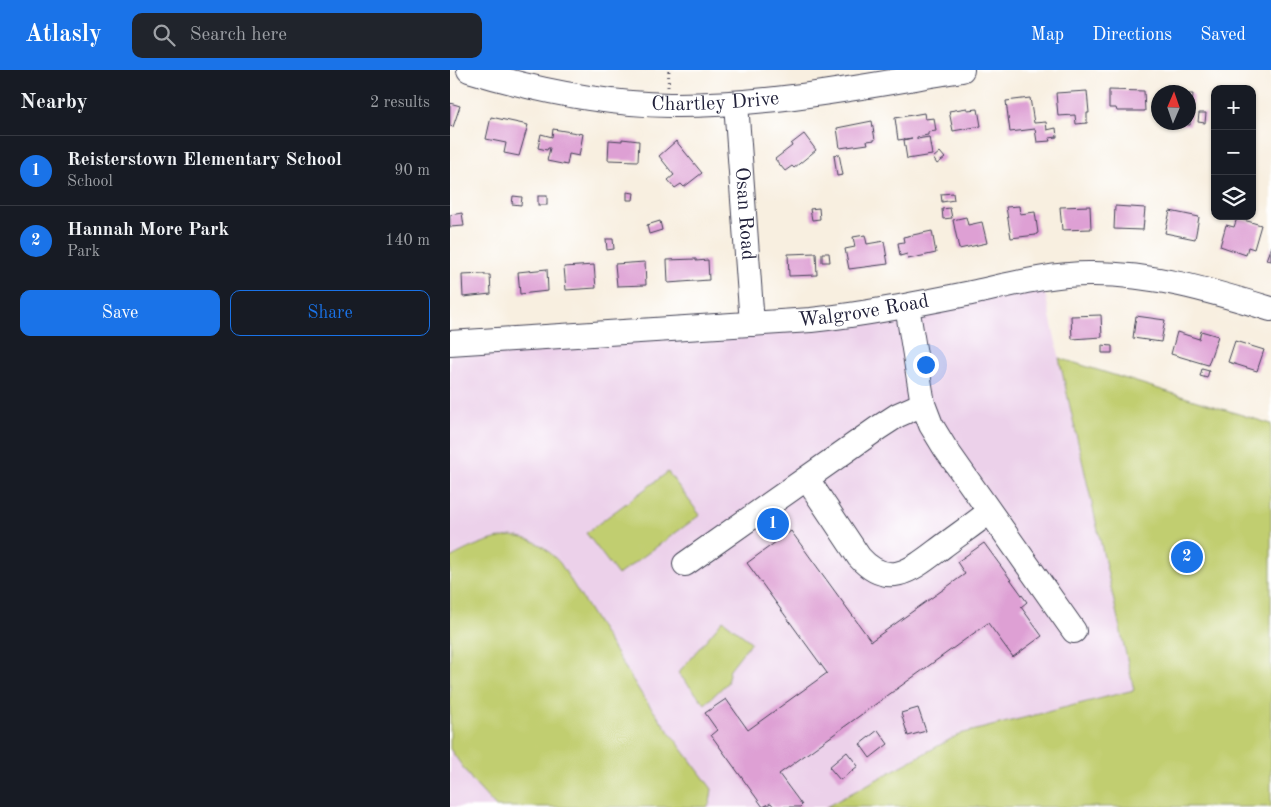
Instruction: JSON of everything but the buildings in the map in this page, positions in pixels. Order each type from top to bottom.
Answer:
[{"type":"street","name":"Chartley Drive","points":[[469,70],[507,82],[561,93],[619,102],[668,105],[736,103],[793,98],[962,70]]},
{"type":"street","name":"Osan Road","points":[[736,103],[752,324]]},
{"type":"street","name":"Walgrove Road","points":[[450,343],[752,324],[854,315],[1044,278],[1088,274],[1134,276],[1175,282],[1271,309]]},
{"type":"street","points":[[907,306],[924,404],[931,424],[989,512],[1074,631]]},
{"type":"street","points":[[685,564],[898,415],[924,404]]},
{"type":"street","points":[[807,479],[867,566],[876,571],[887,573],[897,574],[914,568],[989,512]]},
{"type":"shaded area","points":[[1044,289],[1134,691],[960,734],[826,807],[450,807],[450,354]]},
{"type":"green space","points":[[1059,358],[1271,424],[1271,807],[826,807],[960,734],[1134,690]]},
{"type":"green space","points":[[668,472],[700,515],[618,575],[586,533]]},
{"type":"green space","points":[[511,536],[533,541],[549,552],[560,563],[644,698],[712,789],[710,803],[707,807],[496,807],[474,783],[450,749],[450,558],[479,544]]},
{"type":"green space","points":[[723,620],[751,642],[730,669],[727,683],[705,704],[678,673]]},
{"type":"place","name":"Reisterstown Elementary School","points":[[773,524]]},
{"type":"place","name":"Hannah More Park","points":[[1187,557]]}]
